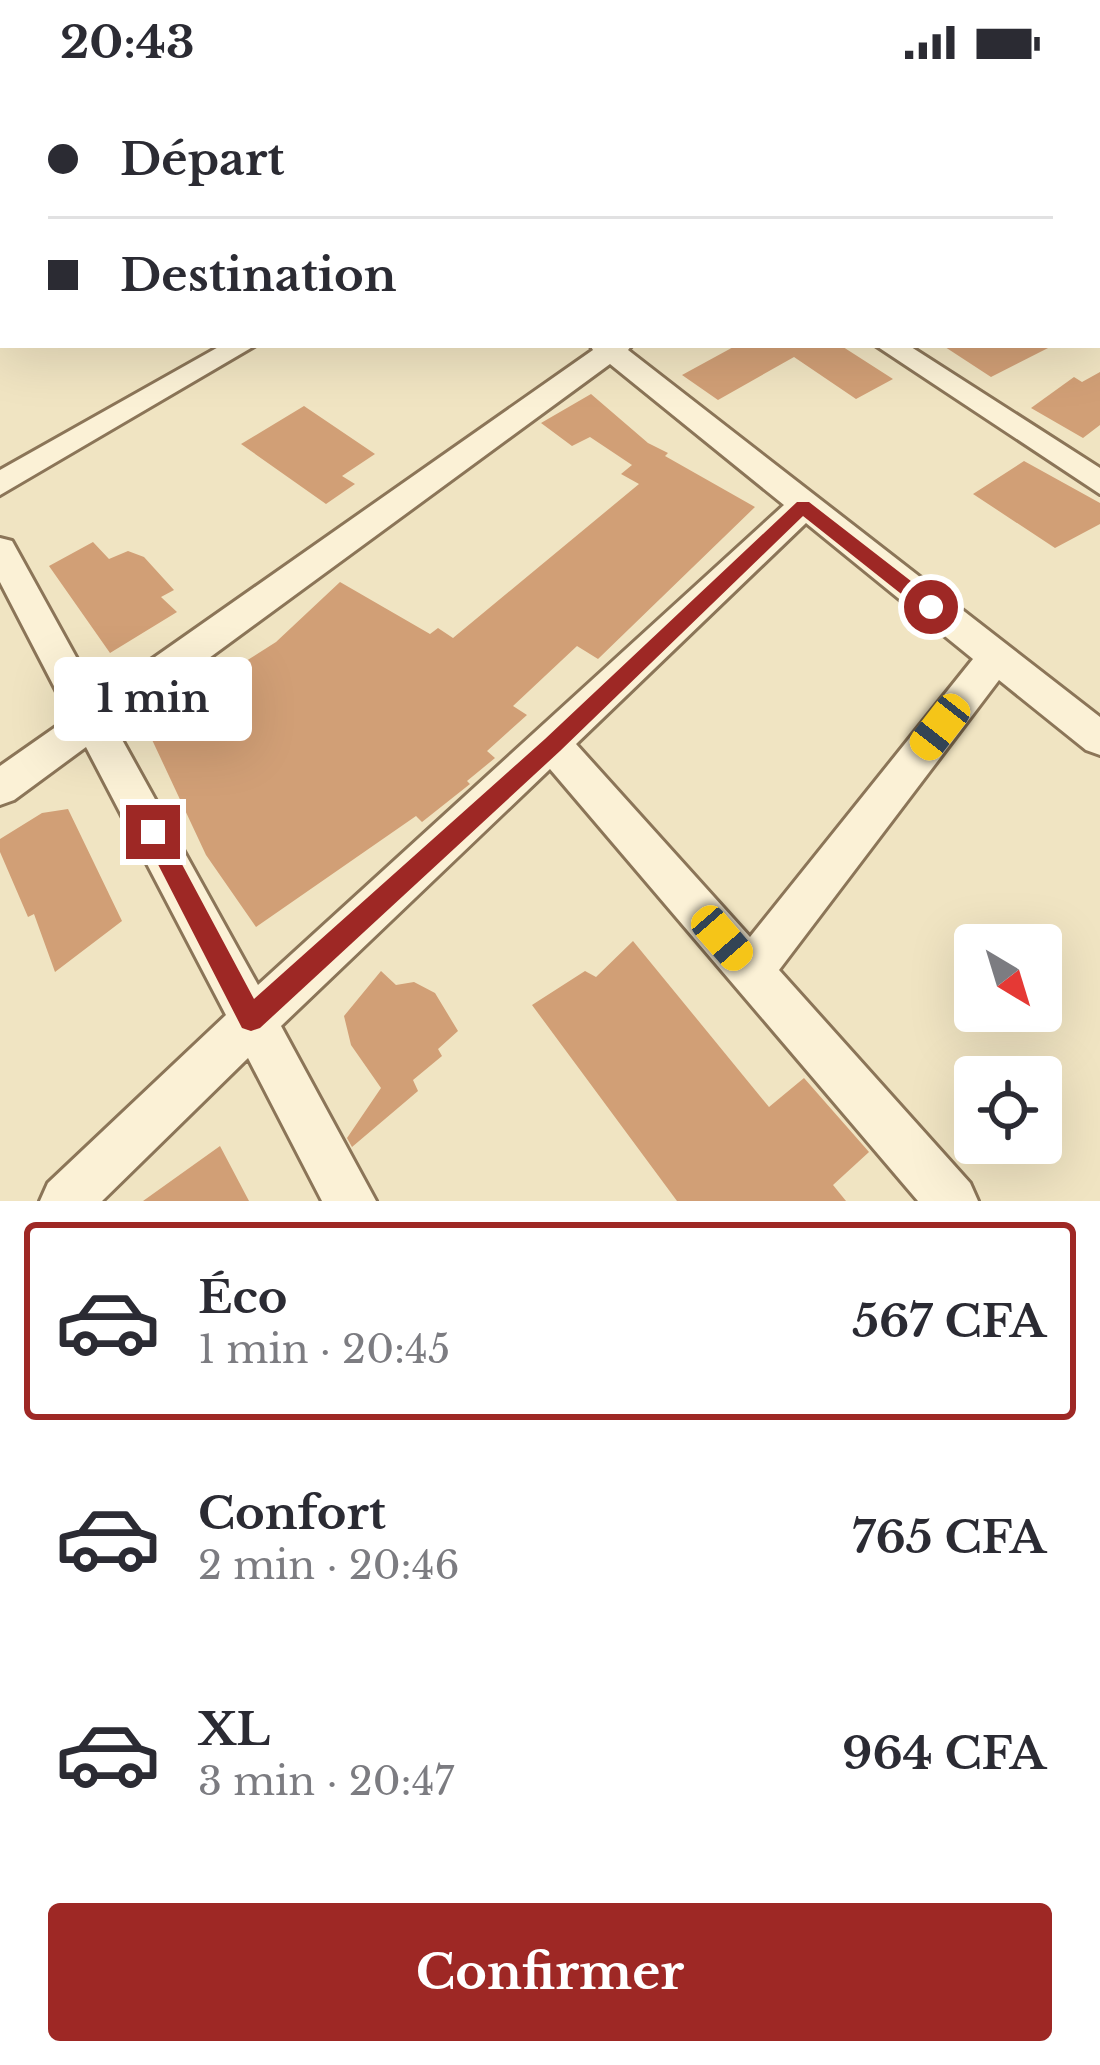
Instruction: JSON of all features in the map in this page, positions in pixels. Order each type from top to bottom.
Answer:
[{"type":"street","points":[[0,484],[237,348]]},
{"type":"street","points":[[0,788],[610,348]]},
{"type":"street","points":[[612,348],[803,506],[1100,739]]},
{"type":"street","points":[[894,348],[1100,483]]},
{"type":"street","points":[[66,1201],[251,1019],[553,745],[803,506]]},
{"type":"street","points":[[0,550],[350,1201]]},
{"type":"street","points":[[751,971],[995,658]]},
{"type":"street","points":[[553,745],[952,1201]]},
{"type":"building","points":[[732,348],[845,348],[893,379],[856,399],[794,357],[718,400],[682,375]]},
{"type":"building","points":[[947,348],[1048,348],[991,377]]},
{"type":"building","points":[[1100,372],[1100,425],[1083,438],[1031,408],[1074,377],[1082,382]]},
{"type":"building","points":[[591,394],[648,443],[668,453],[665,456],[755,507],[598,659],[577,646],[513,706],[527,715],[487,751],[495,758],[467,781],[470,784],[422,822],[416,816],[256,927],[206,855],[147,729],[166,717],[154,704],[184,682],[187,686],[222,667],[227,673],[276,642],[340,582],[430,634],[438,628],[453,638],[639,484],[621,474],[632,465],[590,437],[572,446],[541,423]]},
{"type":"building","points":[[304,406],[375,454],[342,476],[355,484],[326,504],[241,444]]},
{"type":"building","points":[[1024,461],[1100,503],[1100,524],[1055,548],[973,494]]},
{"type":"building","points":[[93,542],[109,559],[128,551],[144,557],[174,590],[161,597],[177,612],[110,653],[49,566]]},
{"type":"building","points":[[68,809],[122,921],[55,972],[34,914],[28,917],[0,852],[0,839],[42,813]]},
{"type":"building","points":[[633,941],[769,1107],[804,1078],[869,1152],[833,1185],[846,1201],[677,1201],[532,1005],[585,971],[596,977]]},
{"type":"building","points":[[381,971],[396,985],[414,982],[435,993],[458,1031],[438,1049],[442,1056],[413,1080],[418,1091],[352,1147],[347,1138],[381,1088],[351,1045],[344,1016]]},
{"type":"building","points":[[220,1146],[249,1201],[143,1201]]},
{"type":"route","points":[[153,832],[251,1019],[553,745],[803,506],[931,607]]}]
